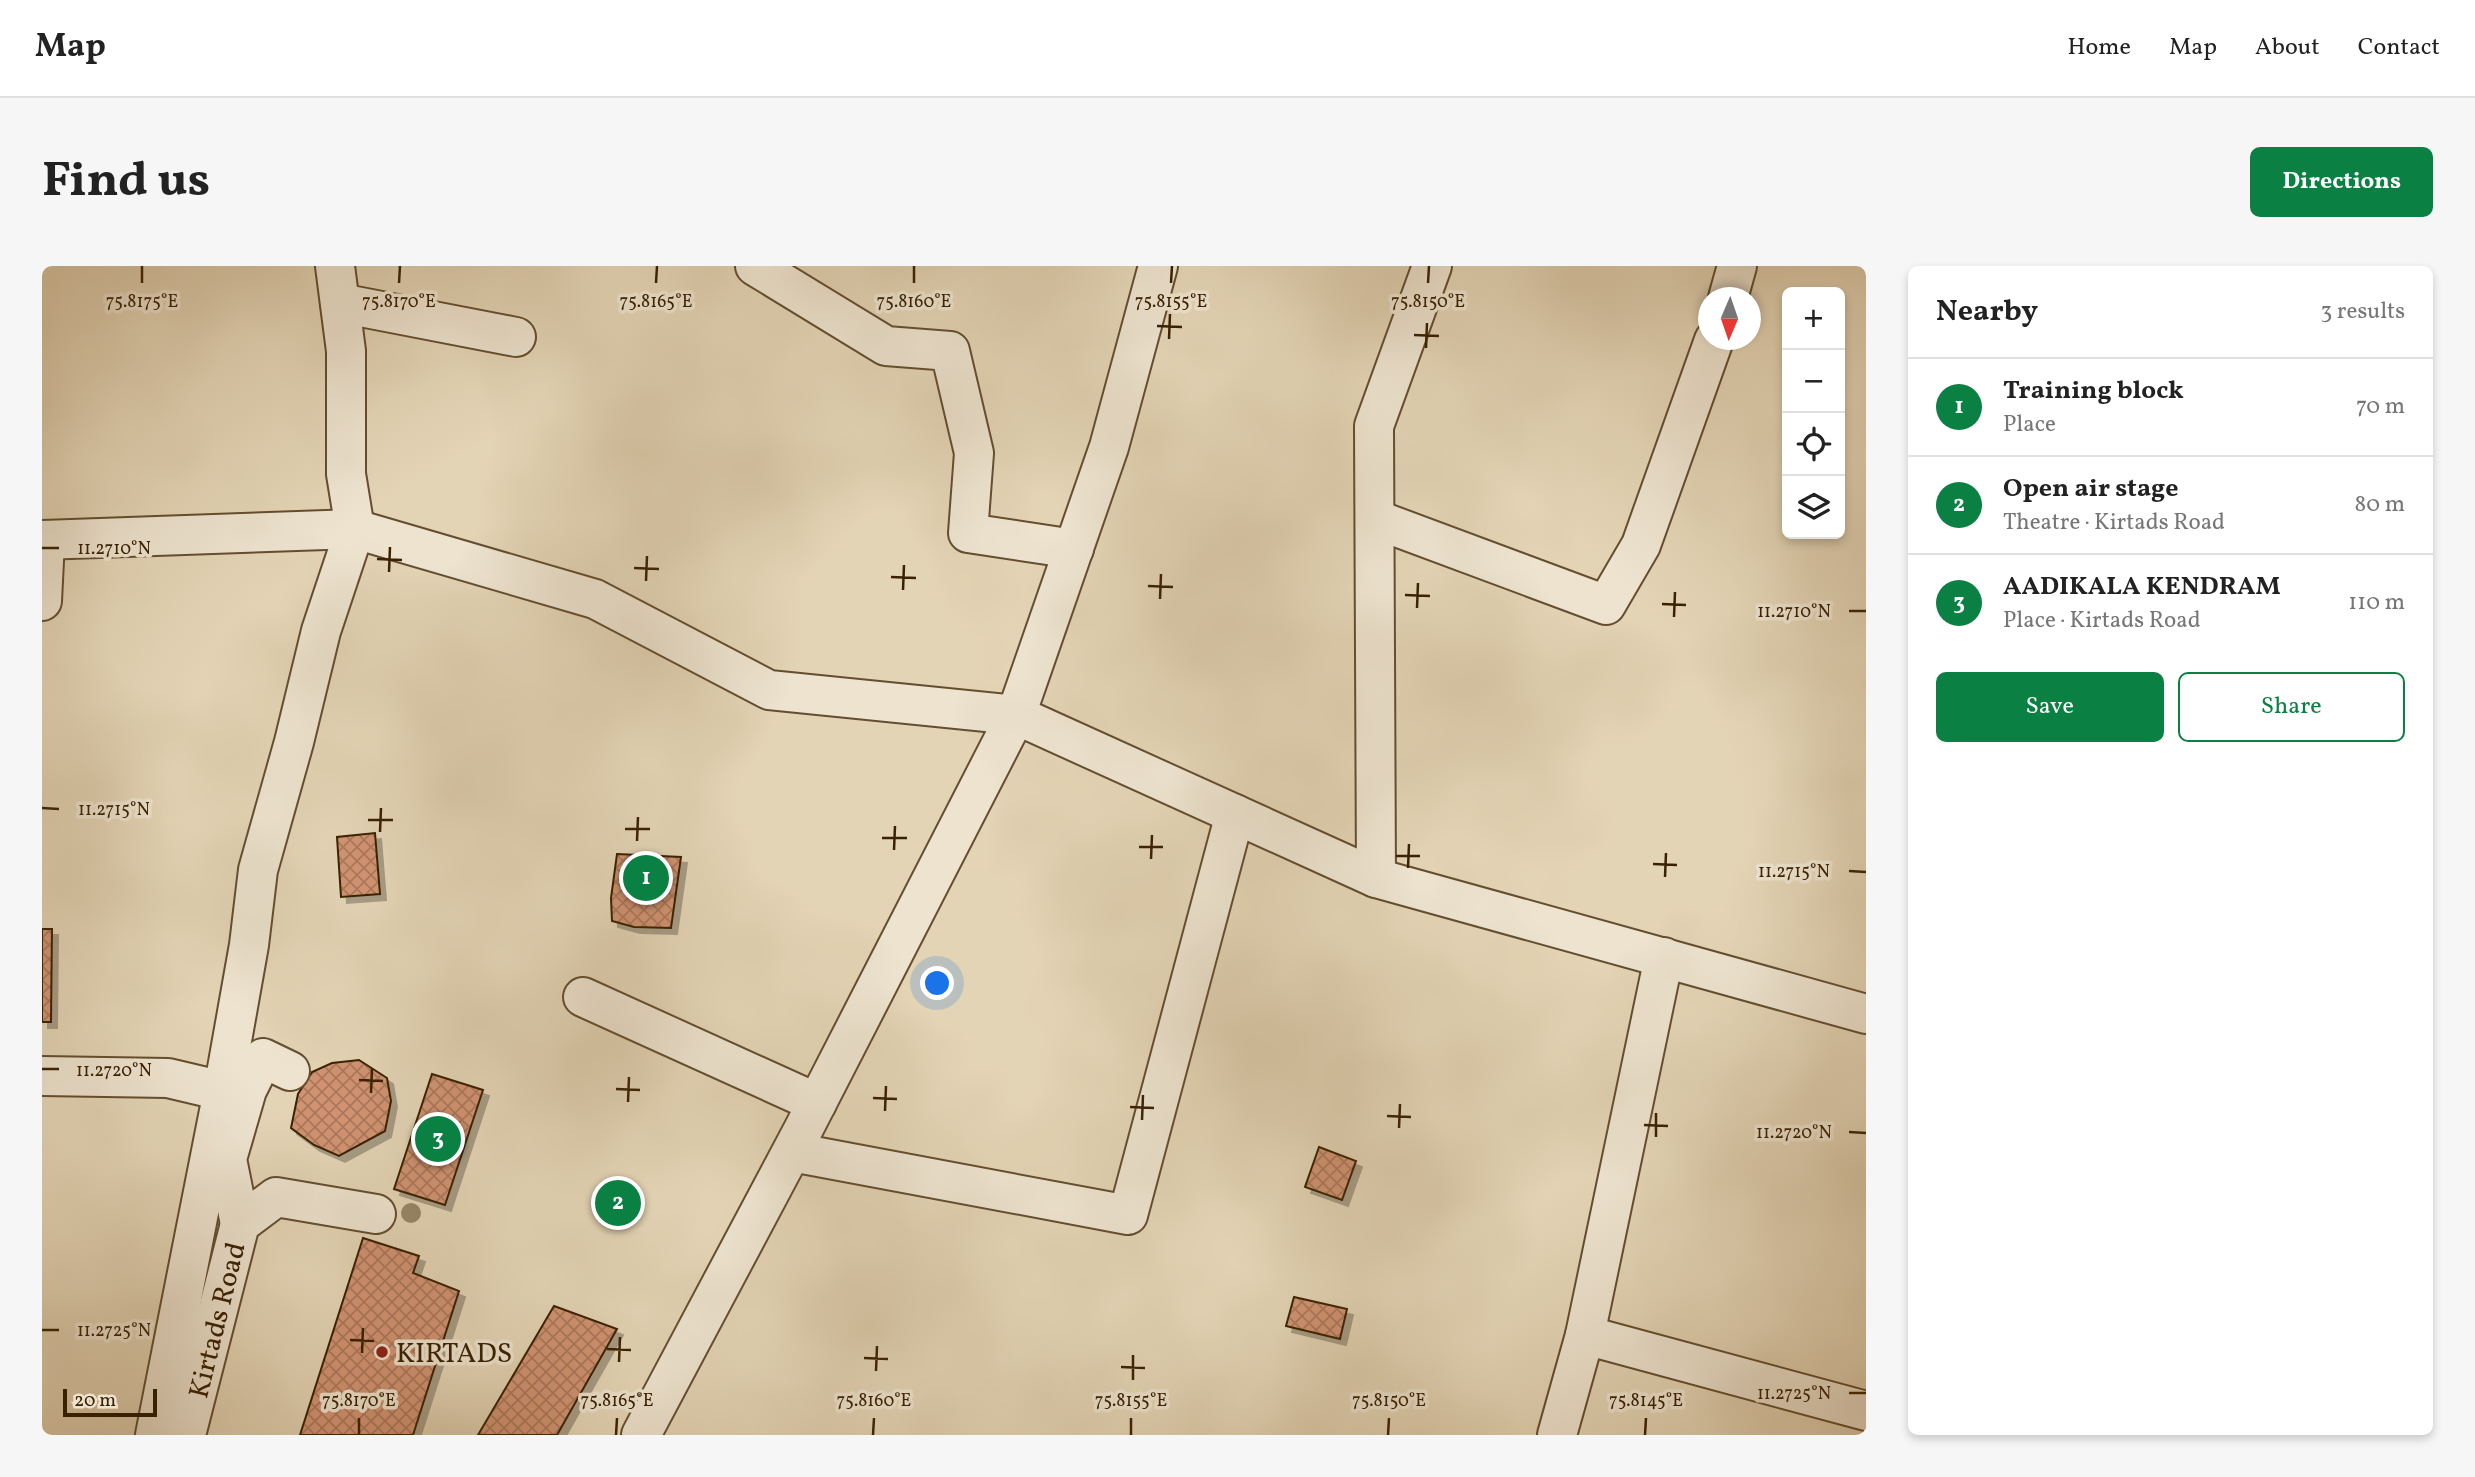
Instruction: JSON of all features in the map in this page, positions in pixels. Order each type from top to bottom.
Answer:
[{"type":"street","points":[[155,1435],[223,1091],[249,945],[258,870],[294,743],[321,631],[355,529],[346,474],[346,351],[335,266]]},
{"type":"street","points":[[755,266],[886,346],[950,351],[974,453],[968,533],[1074,549]]},
{"type":"street","points":[[641,1435],[792,1152],[1016,715],[1109,447],[1158,266]]},
{"type":"street","points":[[1376,878],[1374,426],[1432,266]]},
{"type":"street","points":[[1731,287],[1737,266]]},
{"type":"street","points":[[340,303],[516,337]]},
{"type":"street","points":[[1375,519],[1606,605],[1641,545],[1710,350]]},
{"type":"street","points":[[42,601],[43,540],[355,529],[595,599],[769,690],[1016,715],[1376,878],[1866,1014]]},
{"type":"street","points":[[792,1152],[1128,1215],[1235,814]]},
{"type":"street","points":[[1557,1435],[1586,1335],[1664,957]]},
{"type":"street","points":[[583,997],[817,1103]]},
{"type":"street","points":[[240,1224],[227,1159],[247,1090],[263,1058],[290,1071]]},
{"type":"street","points":[[42,1076],[168,1078],[223,1091]]},
{"type":"street","name":"Kirtads Road","points":[[186,1435],[240,1224],[276,1198],[376,1214]]},
{"type":"street","points":[[1586,1335],[1866,1411]]},
{"type":"building","points":[[375,833],[380,894],[341,897],[337,837]]},
{"type":"building","points":[[617,854],[681,857],[671,928],[634,927],[612,921],[611,898]]},
{"type":"building","points":[[42,929],[52,929],[51,1022],[42,1022]]},
{"type":"building","points":[[359,1060],[387,1078],[391,1101],[385,1131],[339,1156],[314,1145],[291,1128],[298,1094],[312,1072],[332,1063]]},
{"type":"building","points":[[432,1074],[483,1090],[445,1205],[394,1189]]},
{"type":"building","points":[[1319,1147],[1356,1161],[1342,1200],[1305,1187]]},
{"type":"building","name":"KIRTADS","points":[[363,1238],[419,1256],[413,1273],[459,1291],[413,1435],[300,1435]]},
{"type":"building","points":[[1294,1297],[1347,1309],[1340,1339],[1286,1326]]},
{"type":"building","points":[[554,1306],[617,1329],[557,1435],[478,1435]]},
{"type":"place","name":"Training block","points":[[646,878]]},
{"type":"place","name":"AADIKALA KENDRAM","points":[[438,1139]]},
{"type":"place","name":"Open air stage","points":[[618,1203]]},
{"type":"place","name":"KIRTADS","points":[[382,1352]]}]
